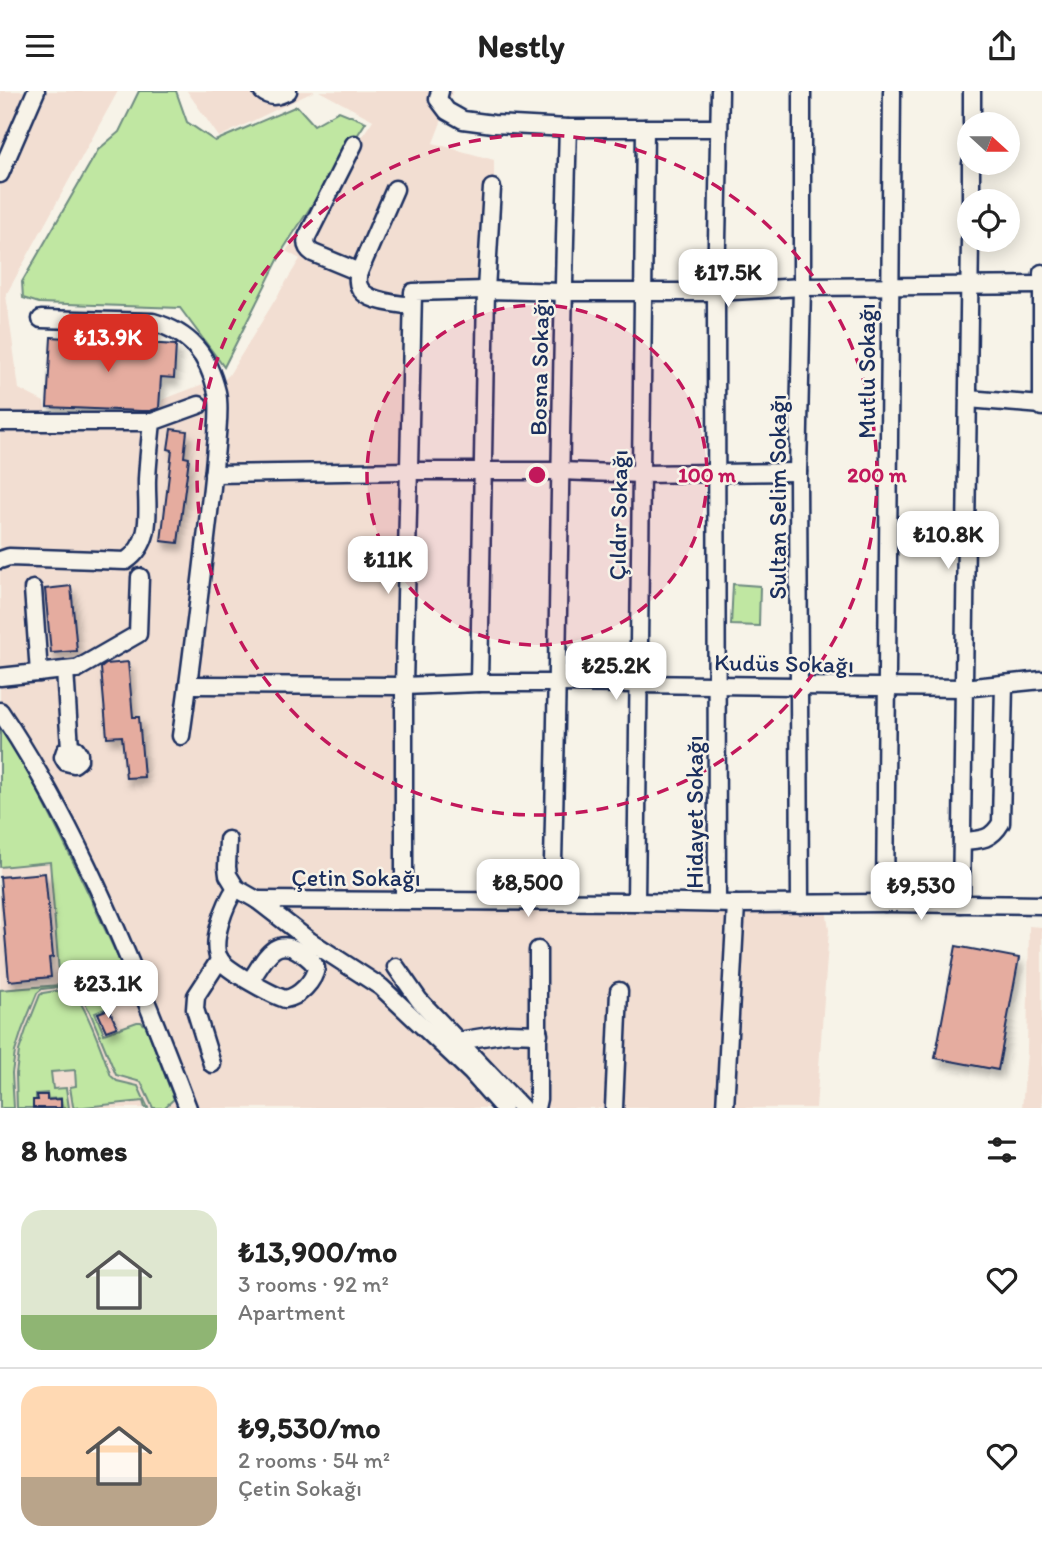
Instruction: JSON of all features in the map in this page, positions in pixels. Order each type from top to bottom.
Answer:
[{"type":"street","points":[[0,174],[36,91]]},
{"type":"street","points":[[262,91],[276,97],[286,91]]},
{"type":"street","points":[[440,91],[438,99],[447,111],[463,120],[493,124],[568,128],[719,128]]},
{"type":"street","name":"Hidayet Sokağı","points":[[718,903],[716,292],[720,91]]},
{"type":"street","name":"Sultan Selim Sokağı","points":[[800,904],[802,91]]},
{"type":"street","name":"Mutlu Sokağı","points":[[885,903],[892,91]]},
{"type":"street","points":[[972,91],[972,112]]},
{"type":"street","name":"Bosna Sokağı","points":[[552,901],[568,128]]},
{"type":"street","name":"Çıldır Sokağı","points":[[636,902],[645,128]]},
{"type":"street","points":[[354,144],[306,240],[307,247],[313,253],[359,272]]},
{"type":"street","points":[[479,683],[486,290],[492,188]]},
{"type":"street","points":[[396,189],[359,272],[357,284],[361,292],[384,301],[486,290],[716,292],[802,287],[1042,285]]},
{"type":"street","points":[[961,904],[970,252]]},
{"type":"street","points":[[968,398],[1042,405],[1042,273]]},
{"type":"street","points":[[404,900],[404,686],[413,299]]},
{"type":"street","points":[[41,319],[153,322],[170,327],[195,345],[209,369],[218,396],[219,409],[214,474],[181,736]]},
{"type":"street","points":[[0,422],[152,422],[199,405]]},
{"type":"street","points":[[0,560],[9,557],[126,561],[136,554],[149,515],[147,481],[152,422]]},
{"type":"street","points":[[214,474],[409,471],[641,474],[799,472]]},
{"type":"street","points":[[0,677],[76,669],[138,634],[140,577]]},
{"type":"street","points":[[33,589],[40,673]]},
{"type":"street","points":[[70,748],[76,669]]},
{"type":"street","name":"Kudüs Sokağı","points":[[188,685],[404,686],[558,683],[964,688],[1042,680]]},
{"type":"street","points":[[962,841],[988,838],[1001,823],[1004,684]]},
{"type":"street","points":[[0,711],[37,770],[95,882],[138,978],[188,1108]]},
{"type":"street","points":[[228,840],[228,875],[236,888],[257,899],[310,941],[381,987],[471,1072],[503,1108]]},
{"type":"street","points":[[236,888],[221,920],[215,948],[220,960],[250,981]]},
{"type":"street","name":"Çetin Sokağı","points":[[257,899],[1042,905]]},
{"type":"street","points":[[724,1108],[736,904]]},
{"type":"street","points":[[536,1108],[538,950]]},
{"type":"street","points":[[212,1064],[195,1009],[196,996],[220,960]]},
{"type":"street","points":[[396,967],[419,1000],[522,1108]]},
{"type":"street","points":[[614,1108],[619,991]]},
{"type":"street","points":[[458,1041],[508,1033],[538,1034]]},
{"type":"shaded area","points":[[0,91],[118,91],[6,295],[19,389],[44,402],[46,413],[160,413],[162,400],[203,384],[210,392],[229,375],[300,259],[286,251],[373,120],[319,91],[453,91],[433,143],[494,160],[495,291],[415,292],[409,896],[824,894],[829,930],[816,1108],[0,1108]]},
{"type":"shaded area","points":[[187,91],[315,91],[219,137]]},
{"type":"shaded area","points":[[1029,926],[1042,927],[1042,1108],[1022,1108],[1027,1053]]},
{"type":"green space","points":[[139,91],[176,91],[187,122],[215,141],[297,106],[314,125],[339,111],[366,122],[284,248],[224,367],[180,308],[39,303],[23,298],[22,282],[98,150],[119,132]]},
{"type":"green space","points":[[733,584],[760,586],[759,626],[731,625]]},
{"type":"green space","points":[[0,728],[43,802],[132,988],[133,993],[129,999],[95,1013],[104,1034],[137,1022],[146,1026],[174,1099],[164,1108],[153,1108],[141,1082],[116,1075],[90,1012],[80,995],[60,987],[42,989],[37,993],[15,1052],[12,1073],[14,1108],[0,1108],[0,990],[60,985],[50,862],[0,867]]},
{"type":"green space","points":[[55,991],[76,997],[90,1022],[111,1076],[117,1081],[138,1086],[148,1108],[145,1108],[143,1101],[74,1108],[70,1087],[76,1086],[75,1070],[51,1072],[53,1089],[66,1088],[69,1108],[62,1108],[61,1098],[48,1099],[47,1093],[36,1094],[33,1108],[17,1108],[16,1074],[19,1051],[40,995]]},
{"type":"building","points":[[51,337],[176,345],[174,378],[161,377],[159,408],[150,411],[47,407]]},
{"type":"building","points":[[171,429],[187,431],[184,457],[189,458],[178,543],[161,541],[172,450],[168,449]]},
{"type":"building","points":[[71,586],[77,651],[51,653],[45,589]]},
{"type":"building","points":[[128,662],[133,717],[139,717],[144,777],[126,778],[122,736],[107,737],[101,668],[106,664]]},
{"type":"building","points":[[45,873],[53,957],[49,958],[51,977],[9,981],[0,877]]},
{"type":"building","points":[[956,946],[1019,958],[998,1070],[935,1058]]},
{"type":"building","points":[[109,1009],[117,1027],[106,1031],[98,1013]]},
{"type":"building","points":[[37,1095],[47,1095],[47,1100],[61,1099],[61,1108],[33,1108],[33,1100],[38,1100]]}]
